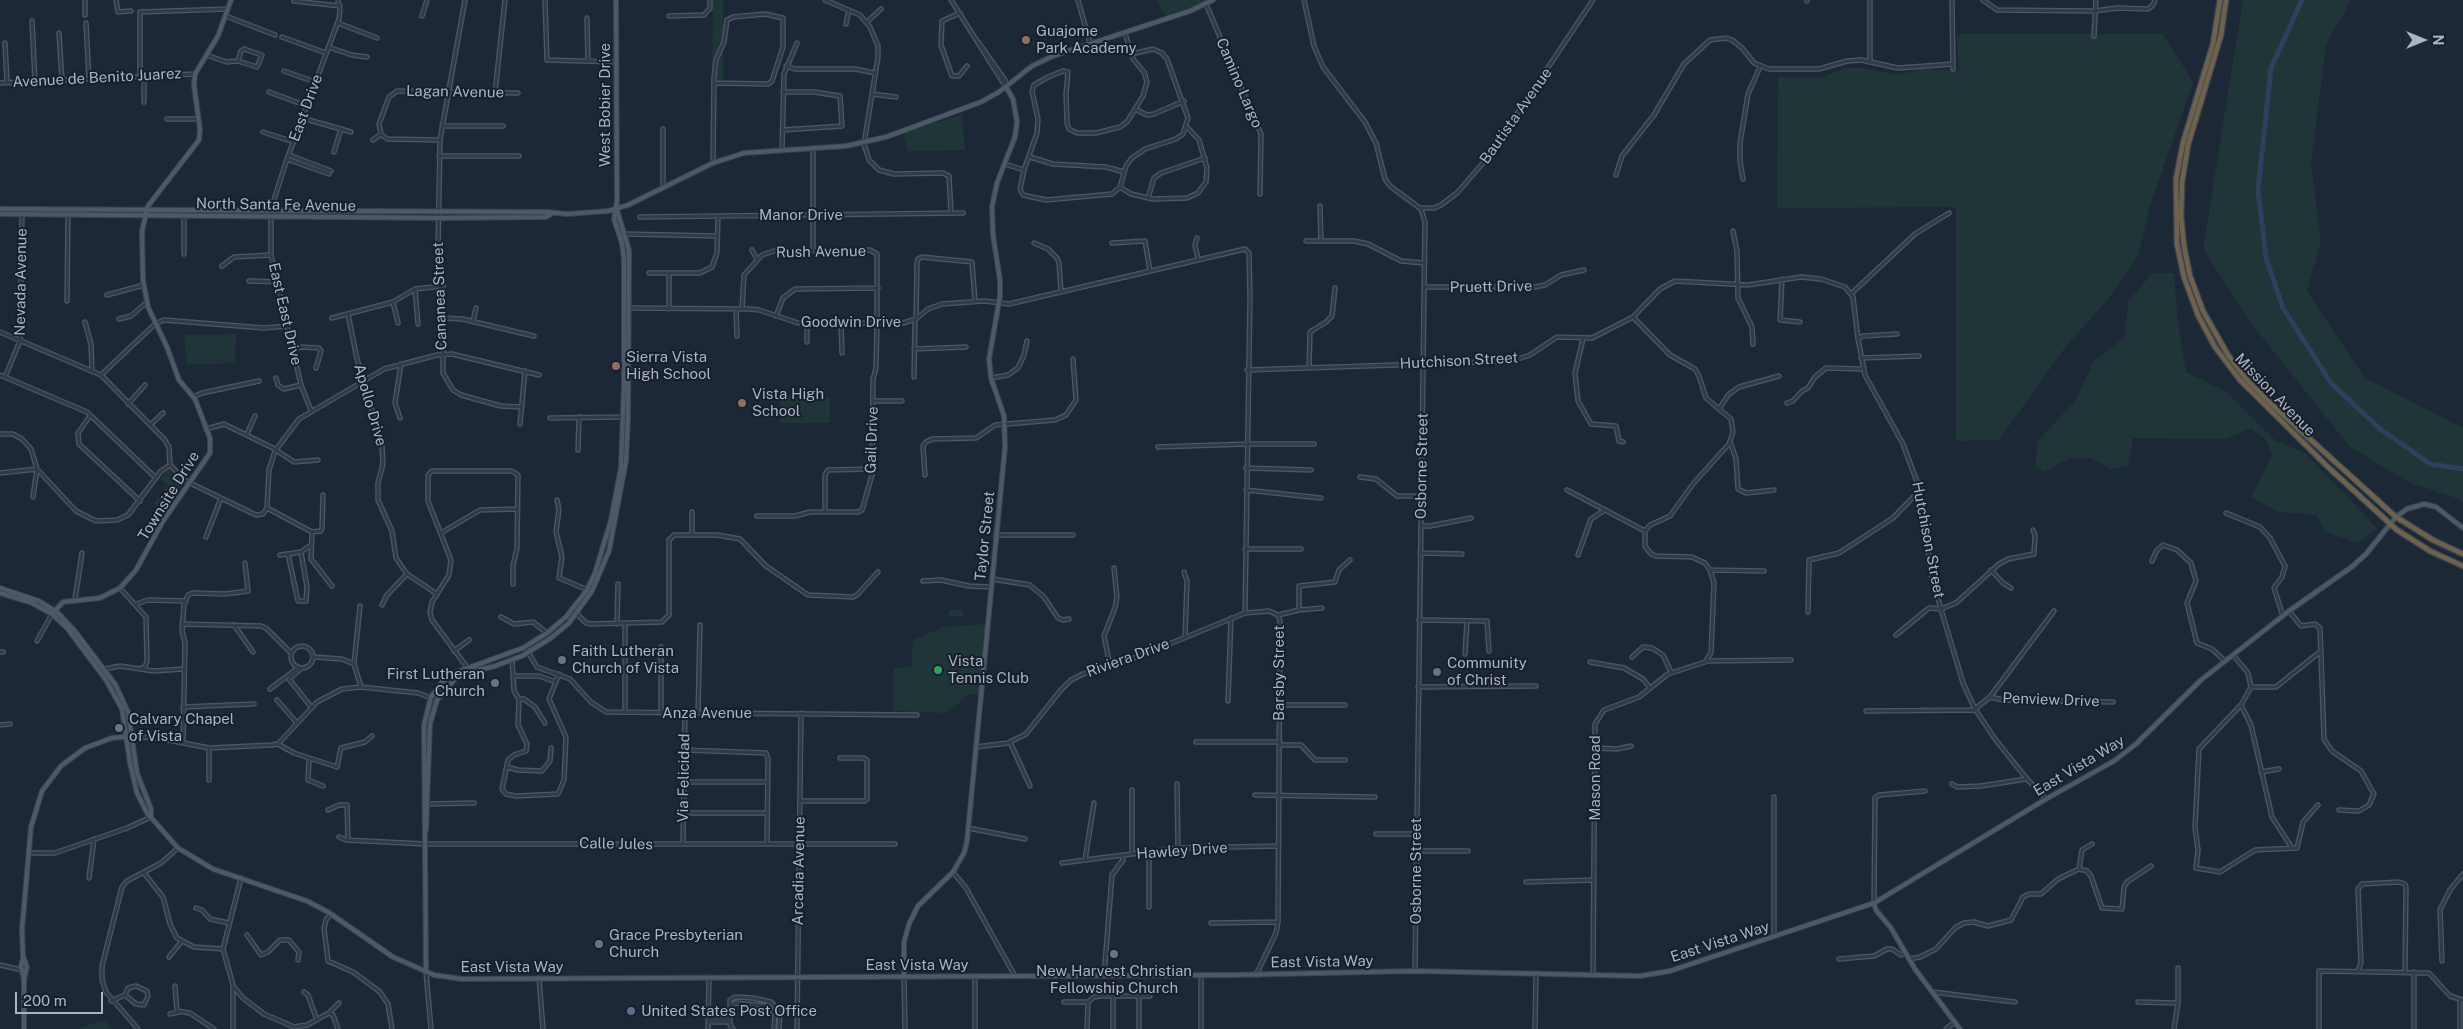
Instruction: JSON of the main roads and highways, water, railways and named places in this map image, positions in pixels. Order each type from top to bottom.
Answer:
[{"type":"highway","name":"Mission Avenue","points":[[2220,0],[2213,44],[2182,143],[2176,179],[2176,236],[2186,284],[2206,332],[2240,380],[2390,525],[2421,546],[2463,566]]},
{"type":"highway","name":"Mission Avenue","points":[[2226,0],[2221,35],[2188,145],[2182,182],[2182,227],[2194,286],[2213,331],[2228,355],[2246,378],[2396,516],[2433,540],[2463,554]]},
{"type":"main road","points":[[144,215],[199,140],[194,85],[195,74],[218,36],[230,0]]},
{"type":"main road","name":"West Bobier Drive","points":[[616,0],[617,209]]},
{"type":"main road","name":"North Santa Fe Avenue","points":[[1,211],[22,214],[184,216],[497,212],[546,217],[552,214],[590,214],[617,209],[713,163],[744,153],[864,144],[981,102],[1006,87],[1043,60],[1125,33],[1213,0]]},
{"type":"main road","name":"Taylor Street","points":[[904,976],[904,942],[909,924],[918,906],[953,872],[965,848],[968,828],[1006,424],[991,378],[990,348],[999,303],[1000,280],[993,235],[992,207],[997,183],[1015,137],[1017,122],[1013,99],[1006,87]]},
{"type":"main road","points":[[425,844],[430,724],[437,700],[455,679],[469,670],[512,660],[528,653],[551,638],[577,614],[605,562],[613,535],[626,461],[626,308],[629,250],[617,209]]},
{"type":"main road","points":[[617,209],[614,219],[622,243],[626,308]]},
{"type":"main road","name":"North Santa Fe Avenue","points":[[1,211],[146,210],[439,218],[483,218],[521,214]]},
{"type":"main road","points":[[483,218],[484,214],[497,212]]},
{"type":"main road","name":"Townsite Drive","points":[[53,612],[62,602],[76,599],[101,598],[120,588],[136,570],[163,521],[210,453],[211,444],[193,397],[179,380],[147,302],[144,285],[144,215]]},
{"type":"main road","points":[[2396,516],[2410,507],[2424,504],[2436,507],[2463,528]]},
{"type":"main road","name":"East Vista Way","points":[[0,593],[53,612],[93,663],[119,701],[135,788],[147,813],[178,848],[213,869],[307,901],[331,914],[394,957],[426,972],[461,979],[798,975],[1104,976],[1416,971],[1593,975],[1657,974],[1874,903],[2046,799],[2106,766],[2136,744],[2191,689],[2283,616],[2353,566],[2396,516]]},
{"type":"main road","name":"East Vista Way","points":[[0,588],[39,601],[53,612],[74,630],[112,680],[122,696],[129,717],[137,773],[151,810],[151,817]]},
{"type":"main road","points":[[426,972],[424,725],[432,697],[442,682],[525,647],[546,633],[590,591]]},
{"type":"main road","points":[[93,663],[96,663],[112,680]]},
{"type":"main road","points":[[24,1029],[22,929],[29,853],[36,806],[42,791],[55,773],[73,756],[85,748],[112,738],[132,736]]},
{"type":"main road","points":[[1874,903],[1876,910],[1891,928],[1909,959],[1960,1029]]},
{"type":"waterway","points":[[2302,0],[2271,68],[2258,190],[2266,258],[2283,308],[2331,383],[2379,428],[2430,464],[2463,469]]},
{"type":"place","name":"Guajome Park Academy","points":[[1026,40]]},
{"type":"place","name":"Sierra Vista High School","points":[[616,366]]},
{"type":"place","name":"Vista High School","points":[[742,403]]},
{"type":"place","name":"Faith Lutheran Church of Vista","points":[[562,660]]},
{"type":"place","name":"Vista Tennis Club","points":[[938,670]]},
{"type":"place","name":"Community of Christ","points":[[1437,672]]},
{"type":"place","name":"First Lutheran Church","points":[[495,683]]},
{"type":"place","name":"Calvary Chapel of Vista","points":[[119,728]]},
{"type":"place","name":"Grace Presbyterian Church","points":[[599,944]]},
{"type":"place","name":"New Harvest Christian Fellowship Church","points":[[1114,954]]},
{"type":"place","name":"United States Post Office","points":[[631,1011]]}]
